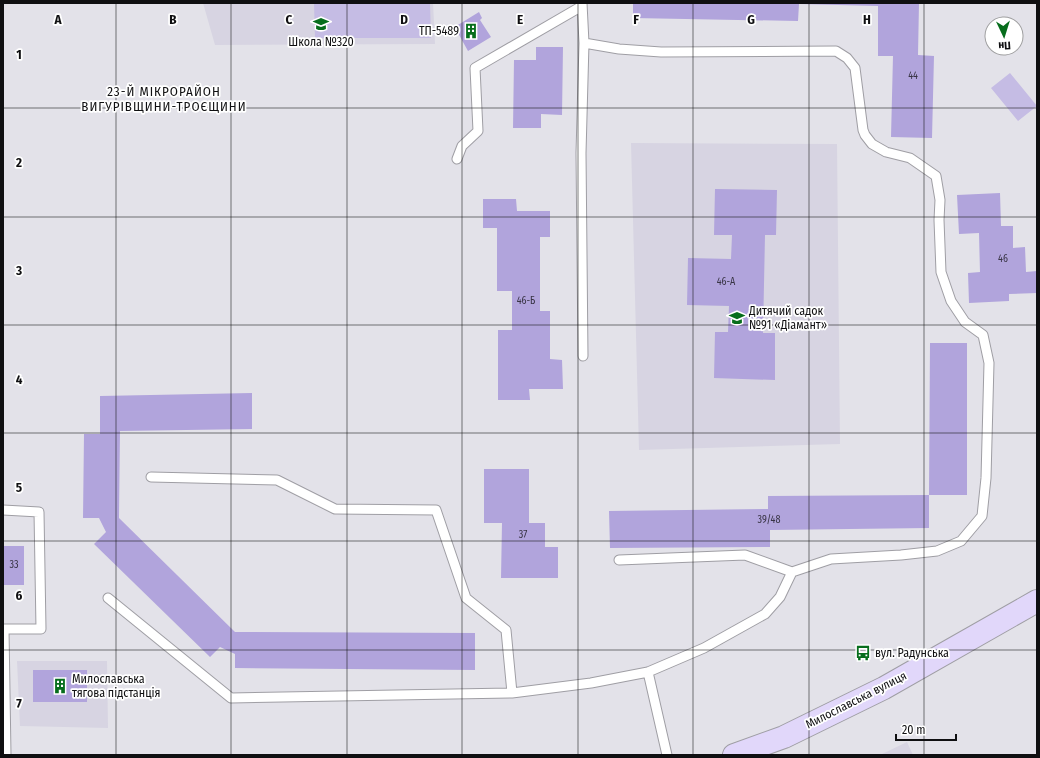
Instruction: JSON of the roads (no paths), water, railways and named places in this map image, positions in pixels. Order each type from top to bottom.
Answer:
[{"type":"main road","name":"Милославська вулиця","points":[[734,755],[784,737],[884,688],[1037,601]]},
{"type":"lane","points":[[457,159],[462,146],[478,130],[476,68],[582,4],[584,44],[581,153],[583,356]]},
{"type":"lane","points":[[584,44],[619,49],[660,52],[836,51],[847,58],[855,68],[863,130],[865,135],[872,144],[886,152],[910,158],[936,176],[940,200],[941,272],[951,301],[965,322],[983,335],[990,363],[986,478],[982,516],[961,541],[937,551],[901,555],[831,559],[792,572],[745,555],[619,560]]},
{"type":"lane","points":[[151,477],[277,480],[335,509],[436,510],[466,598],[506,630],[512,694]]},
{"type":"lane","points":[[3,510],[39,512],[40,526],[41,629],[4,629],[6,755]]},
{"type":"lane","points":[[108,598],[231,698],[512,694],[591,683],[648,672],[704,648],[765,614],[780,597],[792,572]]},
{"type":"lane","points":[[648,672],[667,755]]},
{"type":"place","name":"Школа №320","points":[[321,24]]},
{"type":"place","name":"ТП-5489","points":[[471,31]]},
{"type":"place","name":"Дитячий садок №91 «Діамант»","points":[[737,318]]},
{"type":"place","name":"вул. Радунська","points":[[863,653]]},
{"type":"place","name":"Милославська тягова пiдстанцiя","points":[[60,686]]},
{"type":"district","name":"23-Й МІКРОРАЙОН ВИГУРІВЩИНИ-ТРОЄЩИНИ","points":[[164,98]]}]
